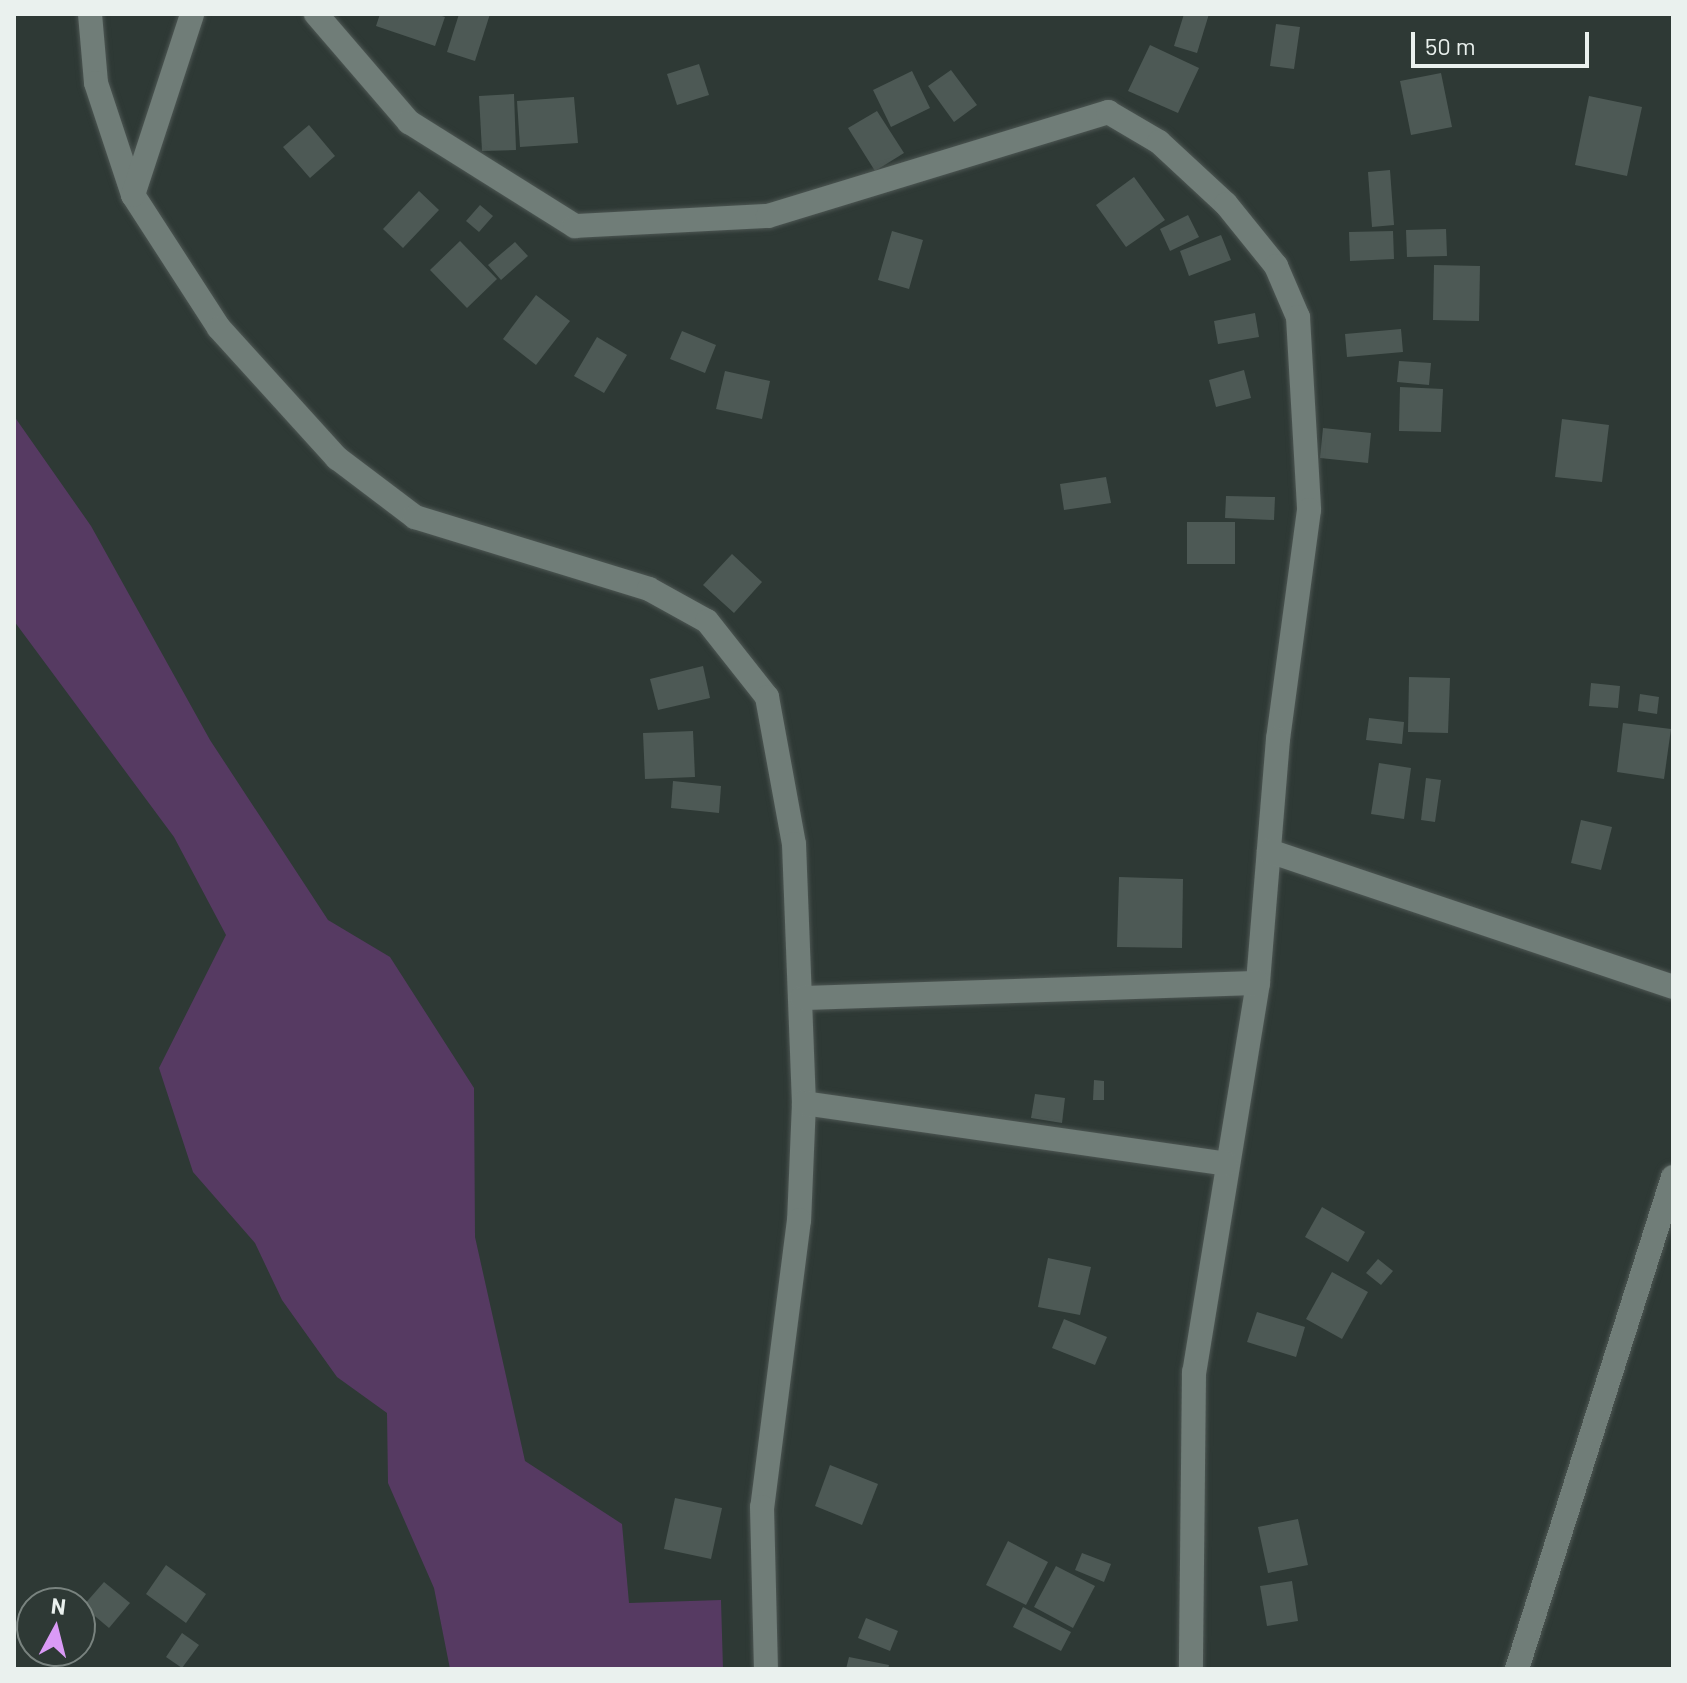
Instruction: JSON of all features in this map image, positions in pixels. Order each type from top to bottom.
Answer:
[{"type":"street","points":[[90,14],[96,83],[133,195],[219,328],[278,398],[396,507],[649,589],[707,621],[739,655],[777,729],[794,844],[804,1103],[799,1220],[762,1507],[766,1669]]},
{"type":"street","points":[[133,195],[192,14]]},
{"type":"street","points":[[316,14],[409,122],[575,226],[768,216],[1077,117],[1108,112],[1159,142],[1235,214],[1276,266],[1298,317],[1309,510],[1269,851],[1258,983],[1194,1372],[1191,1669]]},
{"type":"street","points":[[1269,851],[1673,987]]},
{"type":"street","points":[[802,998],[1258,983]]},
{"type":"street","points":[[804,1103],[1226,1164]]},
{"type":"street","points":[[1517,1669],[1673,1177]]},
{"type":"shaded area","points":[[14,416],[91,526],[210,740],[328,920],[390,957],[474,1088],[475,1237],[525,1461],[622,1524],[629,1603],[721,1600],[723,1669],[450,1669],[434,1588],[388,1483],[387,1413],[337,1377],[282,1300],[255,1243],[193,1172],[159,1068],[226,935],[174,837],[14,621]]},
{"type":"building","points":[[380,14],[435,14],[445,17],[435,46],[376,26]]},
{"type":"building","points":[[459,14],[490,14],[475,61],[447,52]]},
{"type":"building","points":[[1184,14],[1209,14],[1197,53],[1174,46]]},
{"type":"building","points":[[1276,24],[1300,27],[1294,69],[1270,66]]},
{"type":"building","points":[[1150,45],[1199,68],[1178,113],[1128,91]]},
{"type":"building","points":[[699,64],[709,95],[677,105],[667,74]]},
{"type":"building","points":[[951,70],[977,105],[954,122],[928,86]]},
{"type":"building","points":[[912,71],[930,108],[891,127],[873,90]]},
{"type":"building","points":[[1441,73],[1452,127],[1411,135],[1400,81]]},
{"type":"building","points":[[514,94],[516,150],[482,151],[479,96]]},
{"type":"building","points":[[1589,96],[1642,107],[1627,176],[1575,165]]},
{"type":"building","points":[[574,97],[578,143],[520,147],[517,101]]},
{"type":"building","points":[[877,111],[904,153],[875,171],[848,128]]},
{"type":"building","points":[[309,125],[335,156],[310,178],[283,147]]},
{"type":"building","points":[[1390,170],[1394,225],[1372,227],[1368,172]]},
{"type":"building","points":[[1134,177],[1165,220],[1126,247],[1096,205]]},
{"type":"building","points":[[419,191],[439,210],[403,248],[383,229]]},
{"type":"building","points":[[480,205],[493,216],[479,232],[466,221]]},
{"type":"building","points":[[1188,215],[1199,237],[1170,251],[1160,229]]},
{"type":"building","points":[[1446,229],[1447,256],[1407,257],[1406,230]]},
{"type":"building","points":[[892,231],[923,240],[909,289],[878,280]]},
{"type":"building","points":[[1393,231],[1394,259],[1350,261],[1349,232]]},
{"type":"building","points":[[1221,235],[1231,260],[1189,276],[1180,251]]},
{"type":"building","points":[[460,241],[497,279],[467,308],[430,270]]},
{"type":"building","points":[[515,242],[528,256],[501,280],[488,265]]},
{"type":"building","points":[[1434,265],[1480,266],[1479,321],[1433,320]]},
{"type":"building","points":[[536,295],[570,321],[536,365],[503,339]]},
{"type":"building","points":[[1255,313],[1259,337],[1218,344],[1214,321]]},
{"type":"building","points":[[1401,329],[1403,352],[1347,357],[1345,334]]},
{"type":"building","points":[[682,331],[716,345],[705,373],[670,359]]},
{"type":"building","points":[[597,337],[627,355],[604,393],[574,376]]},
{"type":"building","points":[[1399,361],[1431,363],[1429,385],[1397,382]]},
{"type":"building","points":[[1244,370],[1251,398],[1216,407],[1209,380]]},
{"type":"building","points":[[725,371],[770,381],[762,419],[716,409]]},
{"type":"building","points":[[1400,387],[1443,389],[1441,432],[1399,431]]},
{"type":"building","points":[[1562,419],[1609,425],[1602,482],[1555,477]]},
{"type":"building","points":[[1323,428],[1371,433],[1368,463],[1320,458]]},
{"type":"building","points":[[1106,477],[1111,503],[1064,510],[1060,484]]},
{"type":"building","points":[[1226,496],[1275,497],[1274,520],[1225,518]]},
{"type":"building","points":[[1187,522],[1235,522],[1235,564],[1187,564]]},
{"type":"building","points":[[732,554],[762,582],[734,613],[703,585]]},
{"type":"building","points":[[703,666],[710,698],[658,710],[650,679]]},
{"type":"building","points":[[1409,677],[1450,678],[1448,733],[1408,732]]},
{"type":"building","points":[[1591,683],[1620,686],[1618,708],[1589,706]]},
{"type":"building","points":[[1640,694],[1659,697],[1657,714],[1638,711]]},
{"type":"building","points":[[1369,718],[1404,722],[1402,744],[1366,740]]},
{"type":"building","points":[[1623,723],[1671,729],[1664,779],[1617,772]]},
{"type":"building","points":[[693,731],[695,777],[645,779],[643,733]]},
{"type":"building","points":[[1379,763],[1411,768],[1404,819],[1371,814]]},
{"type":"building","points":[[1426,778],[1441,780],[1435,822],[1421,820]]},
{"type":"building","points":[[673,781],[721,786],[719,813],[671,808]]},
{"type":"building","points":[[1581,820],[1612,827],[1601,870],[1571,863]]},
{"type":"building","points":[[1119,877],[1183,879],[1182,948],[1117,947]]},
{"type":"building","points":[[1094,1080],[1104,1081],[1104,1100],[1093,1100]]},
{"type":"building","points":[[1035,1094],[1065,1098],[1062,1123],[1031,1118]]},
{"type":"building","points":[[1322,1207],[1365,1232],[1348,1262],[1305,1237]]},
{"type":"building","points":[[1048,1258],[1091,1267],[1080,1315],[1038,1307]]},
{"type":"building","points":[[1378,1259],[1393,1271],[1381,1285],[1366,1273]]},
{"type":"building","points":[[1332,1272],[1368,1292],[1342,1339],[1306,1319]]},
{"type":"building","points":[[1257,1312],[1305,1327],[1296,1357],[1247,1342]]},
{"type":"building","points":[[1064,1319],[1107,1337],[1095,1365],[1052,1348]]},
{"type":"building","points":[[830,1465],[878,1484],[862,1525],[815,1506]]},
{"type":"building","points":[[675,1498],[722,1508],[711,1559],[664,1549]]},
{"type":"building","points":[[1298,1519],[1308,1565],[1268,1573],[1258,1527]]},
{"type":"building","points":[[1008,1541],[1048,1562],[1026,1605],[986,1585]]},
{"type":"building","points":[[1082,1553],[1111,1564],[1104,1582],[1075,1570]]},
{"type":"building","points":[[166,1565],[206,1594],[186,1623],[146,1594]]},
{"type":"building","points":[[1056,1566],[1095,1586],[1073,1628],[1034,1607]]},
{"type":"building","points":[[1292,1581],[1298,1621],[1267,1626],[1260,1586]]},
{"type":"building","points":[[104,1582],[130,1603],[109,1628],[96,1617],[96,1591]]},
{"type":"building","points":[[1023,1607],[1071,1632],[1061,1651],[1013,1627]]},
{"type":"building","points":[[866,1618],[898,1631],[890,1651],[858,1638]]},
{"type":"building","points":[[182,1633],[199,1645],[182,1668],[166,1657]]},
{"type":"building","points":[[849,1657],[889,1665],[888,1669],[846,1669]]}]
